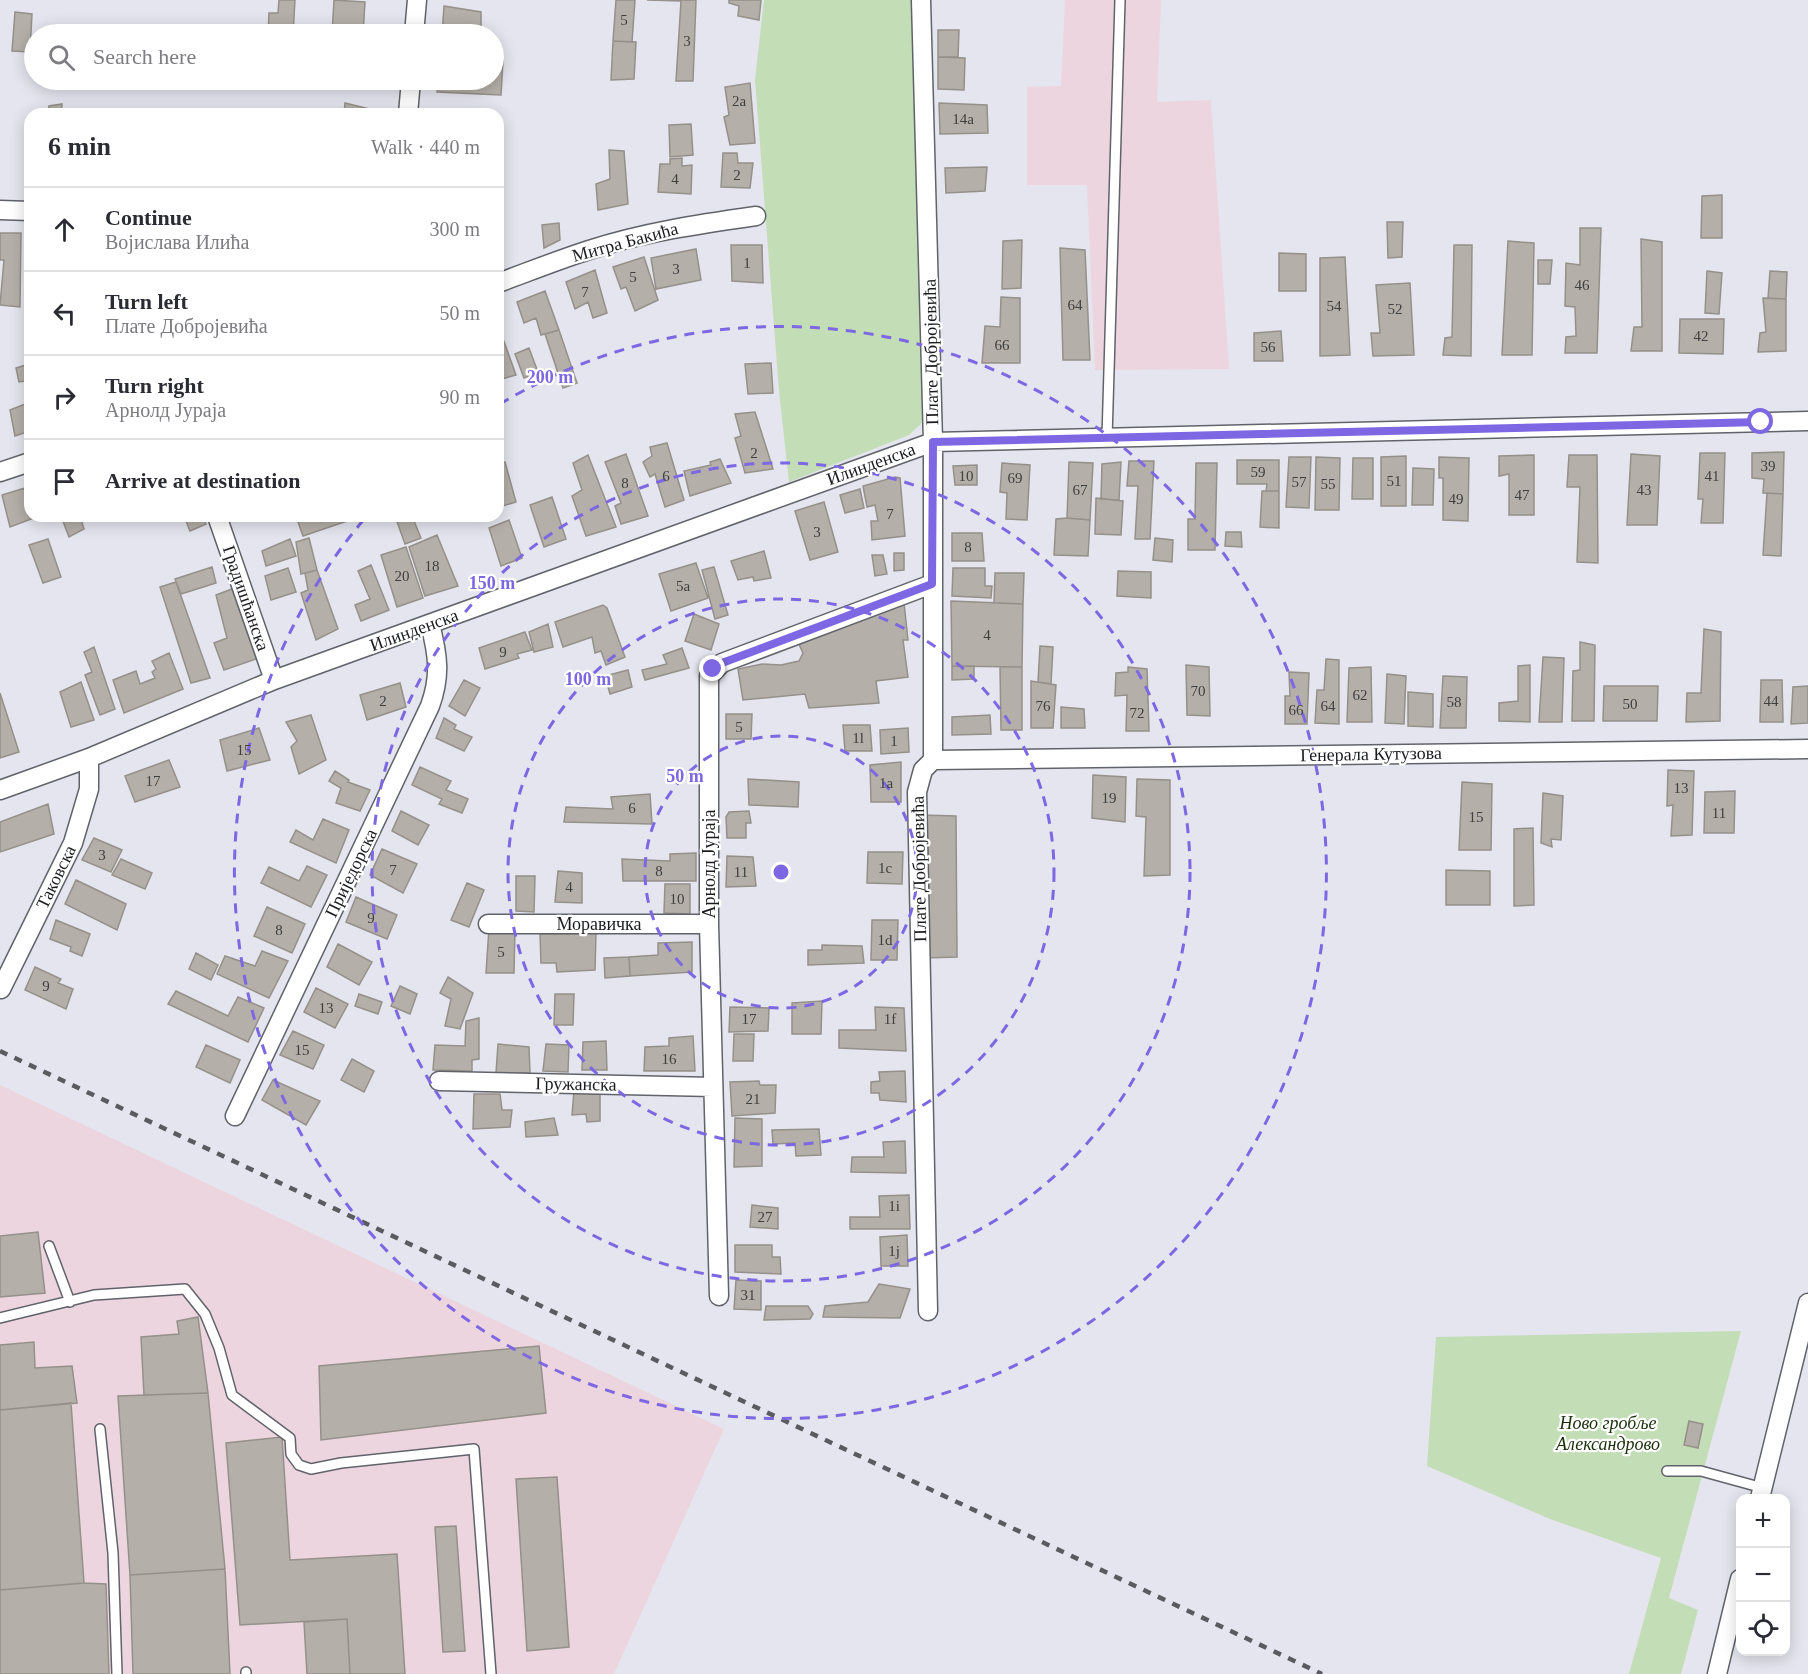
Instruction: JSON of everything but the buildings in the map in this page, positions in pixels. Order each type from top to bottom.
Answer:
[{"type":"street","points":[[415,24],[417,0]]},
{"type":"street","name":"Плате Добројевића","points":[[921,0],[933,442],[933,760],[923,770],[917,792],[928,1311]]},
{"type":"street","points":[[409,108],[410,90]]},
{"type":"street","points":[[0,210],[24,211]]},
{"type":"street","name":"Митра Бакића","points":[[504,281],[589,250],[643,235],[694,224],[756,216]]},
{"type":"street","name":"Илинденска","points":[[0,790],[89,758],[274,680],[933,442],[1808,420]]},
{"type":"street","points":[[0,472],[24,464]]},
{"type":"street","name":"Градишћанска","points":[[219,522],[274,680]]},
{"type":"street","name":"Арнолд Јураја","points":[[719,1296],[709,924],[709,676],[713,669],[722,663],[932,584]]},
{"type":"street","name":"Приједорска","points":[[235,1116],[437,689],[439,660],[430,624]]},
{"type":"street","name":"Генерала Кутузова","points":[[933,760],[1808,748]]},
{"type":"street","name":"Таковска","points":[[1,989],[73,843],[89,789],[89,758]]},
{"type":"street","name":"Моравичка","points":[[488,924],[709,924]]},
{"type":"street","name":"Гружанска","points":[[440,1081],[713,1087]]},
{"type":"street","points":[[1761,1493],[1808,1303]]},
{"type":"street","points":[[1717,1674],[1736,1596]]},
{"type":"lane","points":[[1107,438],[1120,0]]},
{"type":"lane","points":[[49,1246],[70,1302]]},
{"type":"lane","points":[[0,1318],[94,1296],[185,1289],[205,1314],[219,1348],[232,1395],[290,1437],[291,1454],[299,1465],[310,1469],[341,1463],[474,1449],[491,1674]]},
{"type":"lane","points":[[100,1430],[113,1553],[117,1674]]},
{"type":"lane","points":[[1666,1471],[1701,1472],[1761,1493]]},
{"type":"shaded area","points":[[1065,0],[1161,0],[1157,102],[1211,100],[1229,369],[1095,370],[1087,185],[1027,185],[1027,87],[1061,86]]},
{"type":"shaded area","points":[[0,1085],[724,1429],[614,1674],[0,1674]]},
{"type":"green space","points":[[764,0],[911,0],[924,416],[921,424],[909,435],[789,482],[779,391],[755,80]]},
{"type":"green space","name":"Ново гробље Александрово","points":[[1741,1331],[1669,1598],[1698,1610],[1681,1674],[1629,1674],[1661,1558],[1550,1519],[1427,1466],[1436,1337]]},
{"type":"railway","points":[[0,1051],[1322,1674]]},
{"type":"route","points":[[713,669],[722,663],[932,584],[933,442],[1761,422]]}]
